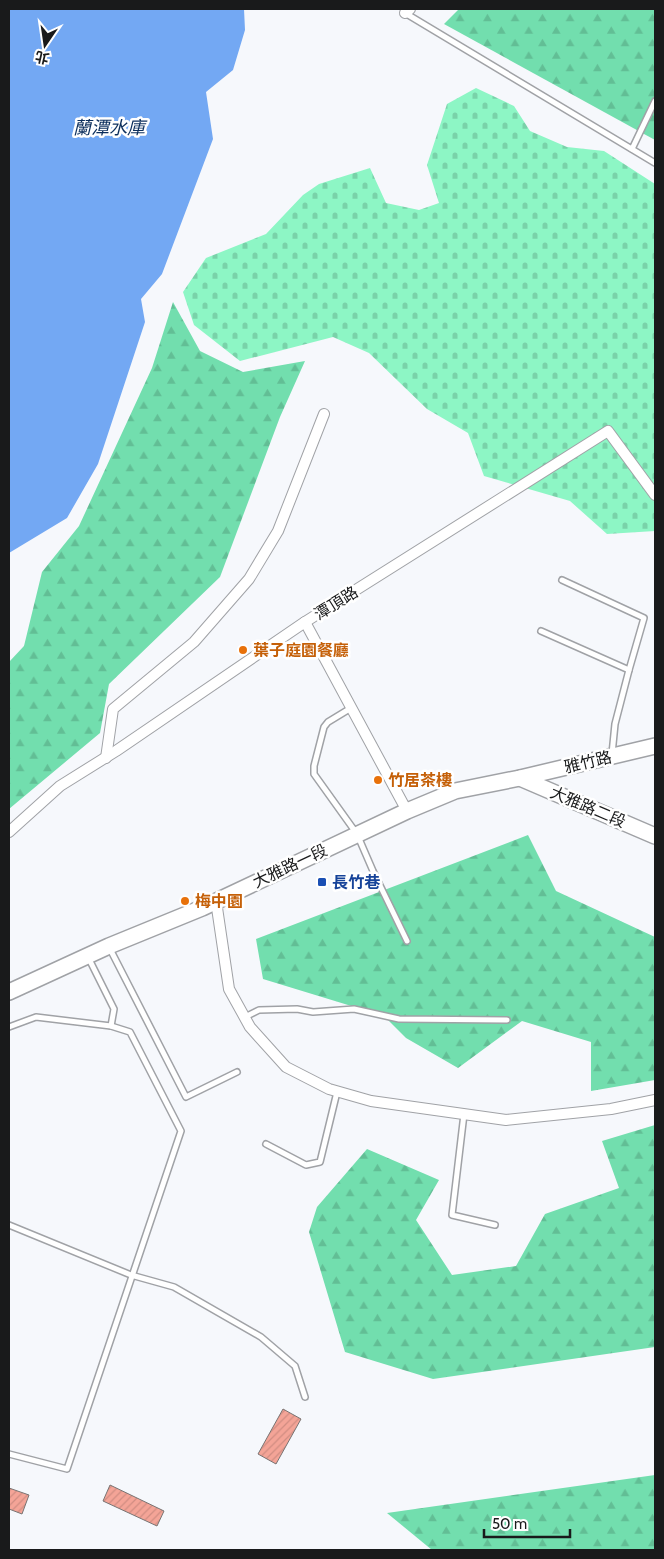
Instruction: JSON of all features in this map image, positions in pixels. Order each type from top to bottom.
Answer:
[{"type":"main road","name":"雅竹路","points":[[520,778],[655,746]]},
{"type":"main road","name":"大雅路一段","points":[[9,992],[109,946],[202,908],[407,811],[455,791],[520,778]]},
{"type":"main road","name":"大雅路二段","points":[[520,778],[655,836]]},
{"type":"street","points":[[106,758],[113,709],[194,642],[249,579],[278,531],[324,414]]},
{"type":"street","name":"潭頂路","points":[[9,832],[60,786],[106,758],[305,622],[608,431],[655,495]]},
{"type":"street","points":[[305,622],[407,811]]},
{"type":"street","points":[[216,901],[229,989],[250,1027],[286,1067],[329,1089],[371,1101],[506,1120],[611,1109],[655,1100]]},
{"type":"lane","points":[[407,11],[655,163]]},
{"type":"lane","points":[[632,149],[655,101]]},
{"type":"lane","points":[[562,580],[644,618],[615,724],[612,756]]},
{"type":"lane","points":[[541,631],[630,670]]},
{"type":"lane","points":[[352,708],[328,722],[324,727],[314,766],[314,774],[358,834],[373,872],[407,941]]},
{"type":"lane","points":[[109,946],[186,1097],[237,1072]]},
{"type":"lane","points":[[87,956],[114,1009],[111,1026]]},
{"type":"lane","points":[[244,1017],[258,1010],[298,1009],[313,1012],[354,1009],[399,1019],[507,1020]]},
{"type":"lane","points":[[9,1027],[36,1017],[111,1026],[130,1032],[181,1131],[131,1274],[67,1469],[9,1454]]},
{"type":"lane","points":[[266,1144],[306,1164],[320,1162],[337,1092]]},
{"type":"lane","points":[[464,1114],[452,1215],[495,1225]]},
{"type":"lane","points":[[9,1225],[131,1274],[174,1287],[261,1337],[295,1366],[305,1397]]},
{"type":"green space","points":[[459,9],[655,9],[655,140],[444,24]]},
{"type":"green space","points":[[476,88],[514,106],[530,131],[567,147],[604,151],[655,184],[655,531],[607,534],[570,501],[484,476],[468,433],[427,409],[369,353],[333,337],[240,361],[194,325],[183,292],[206,258],[266,234],[303,195],[319,184],[370,168],[386,203],[419,210],[439,203],[427,165],[447,104]]},
{"type":"green space","points":[[173,302],[200,351],[243,372],[305,361],[280,417],[220,577],[109,684],[100,733],[9,809],[9,662],[24,646],[42,572],[79,526],[152,368]]},
{"type":"green space","points":[[528,835],[556,891],[655,937],[655,1080],[591,1091],[591,1042],[522,1021],[458,1068],[406,1038],[384,1016],[263,979],[256,939]]},
{"type":"green space","points":[[655,1125],[655,1347],[433,1379],[345,1352],[309,1232],[317,1207],[367,1149],[439,1180],[416,1220],[452,1275],[516,1266],[545,1214],[619,1188],[602,1141]]},
{"type":"green space","points":[[655,1475],[655,1550],[432,1550],[387,1513]]},
{"type":"water","name":"蘭潭水庫","points":[[9,9],[244,9],[245,30],[233,70],[206,92],[213,139],[162,274],[141,299],[145,322],[98,464],[67,518],[9,553]]},
{"type":"building","points":[[283,1409],[301,1419],[276,1464],[258,1454]]},
{"type":"building","points":[[110,1485],[164,1511],[157,1526],[103,1501]]},
{"type":"building","points":[[9,1488],[29,1495],[22,1514],[9,1509]]},
{"type":"place","name":"葉子庭園餐廳","points":[[243,650]]},
{"type":"place","name":"竹居茶樓","points":[[378,780]]},
{"type":"place","name":"長竹巷","points":[[322,882]]},
{"type":"place","name":"梅中園","points":[[185,901]]}]
